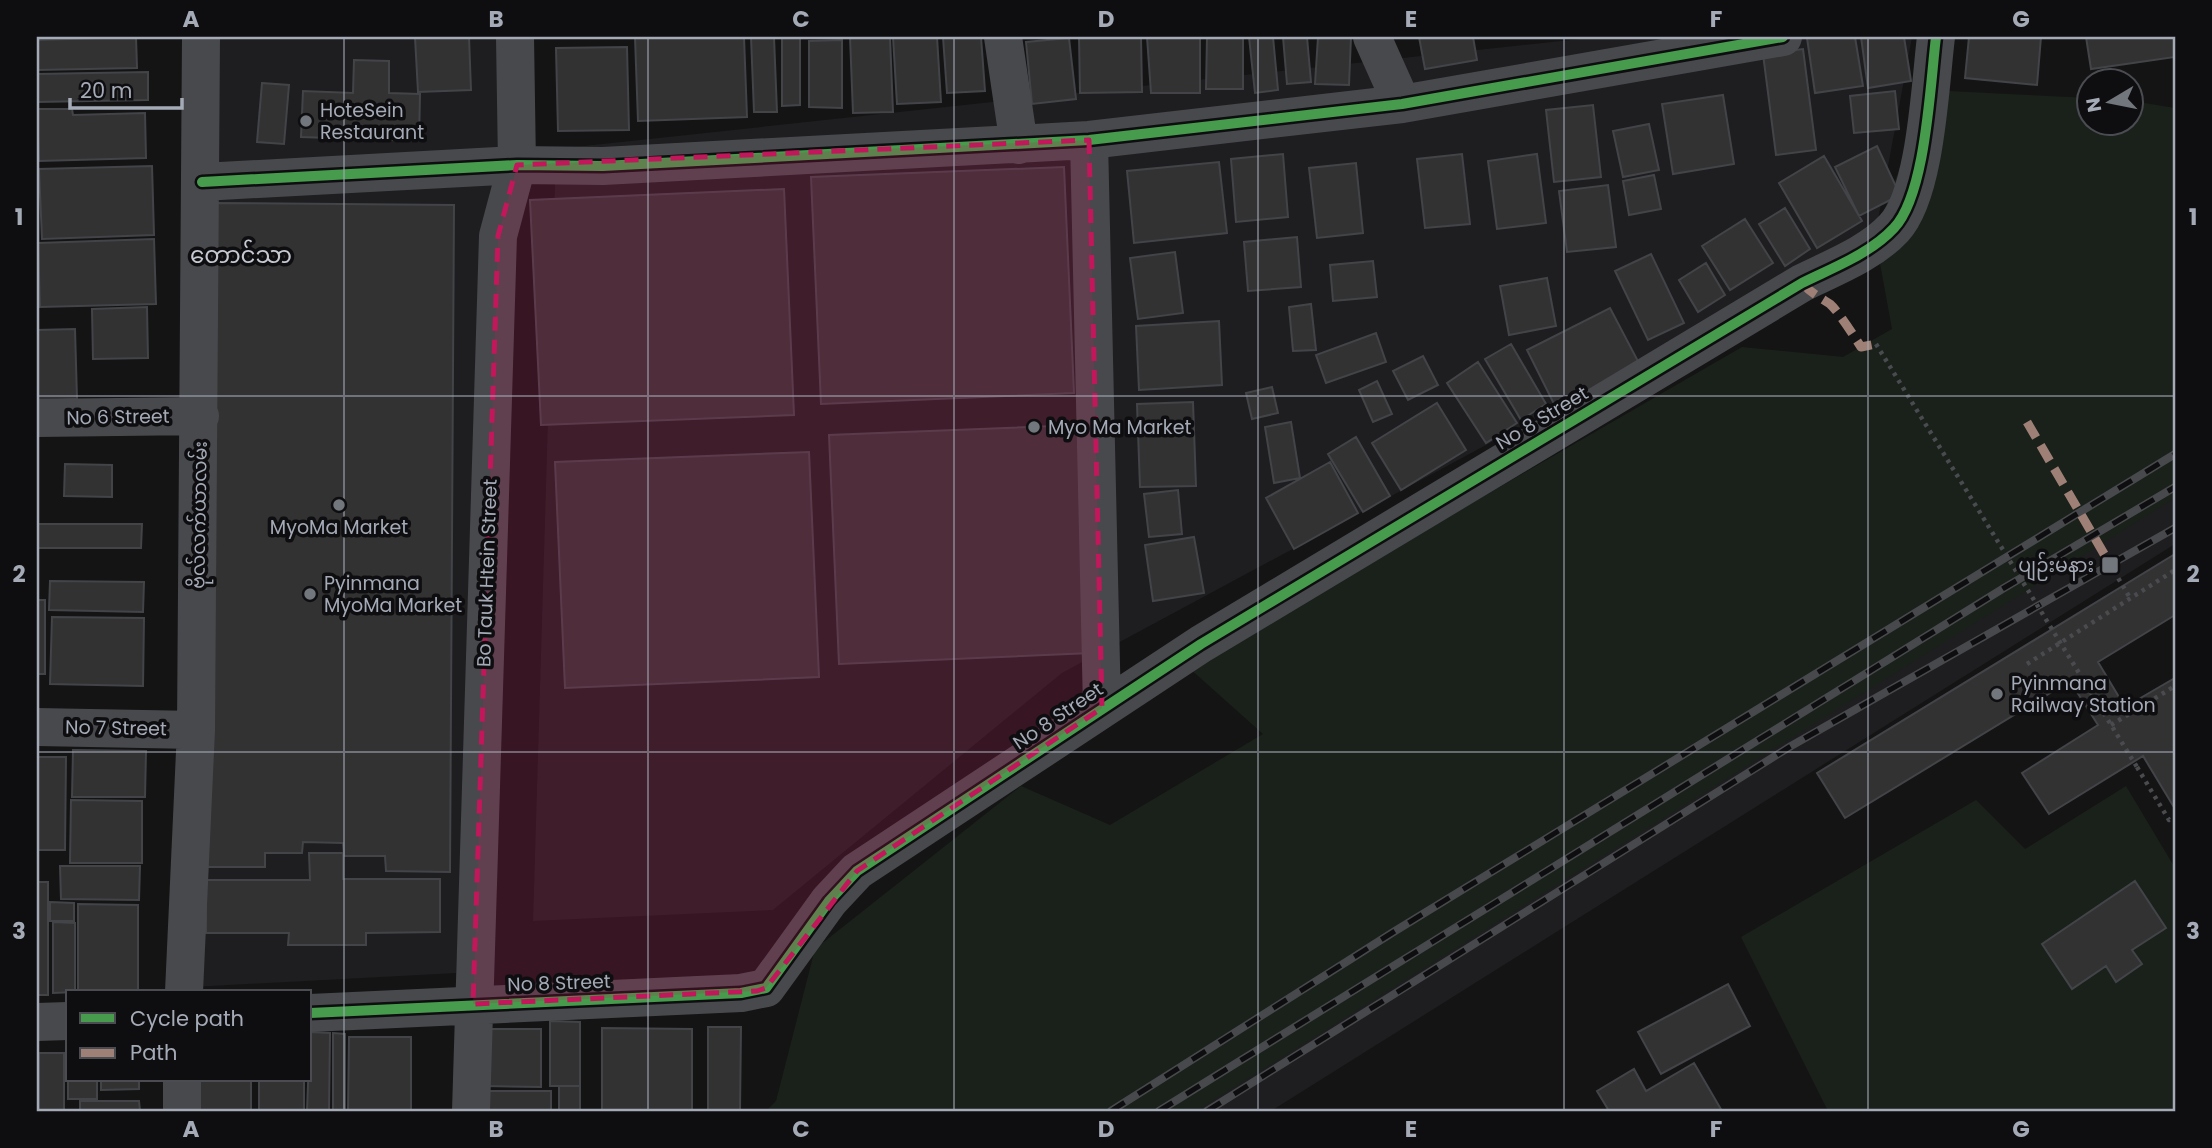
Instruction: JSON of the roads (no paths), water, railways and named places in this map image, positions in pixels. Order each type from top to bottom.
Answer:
[{"type":"street","name":"ဗိုလ်လက်ယာလမ်း","points":[[184,990],[196,730],[201,37]]},
{"type":"street","name":"Bo Tauk Htein Street","points":[[471,1111],[498,236],[517,165],[515,37]]},
{"type":"street","points":[[1003,37],[1019,145]]},
{"type":"street","points":[[1372,37],[1402,104]]},
{"type":"street","points":[[202,182],[517,165],[603,166],[1089,140],[1402,104],[1691,46],[1783,37]]},
{"type":"street","name":"No 8 Street","points":[[312,1013],[741,993],[766,988],[829,901],[856,871],[1212,636],[1802,283],[1860,254],[1894,229],[1910,205],[1919,170],[1936,37]]},
{"type":"street","points":[[1089,140],[1102,708]]},
{"type":"street","name":"No 6 Street","points":[[37,418],[200,416]]},
{"type":"street","name":"No 7 Street","points":[[37,727],[196,730]]},
{"type":"street","points":[[37,1022],[66,1021]]},
{"type":"street","points":[[182,1082],[182,1111]]},
{"type":"railway","points":[[1111,1111],[1395,931],[2175,454]]},
{"type":"railway","points":[[1159,1111],[2004,588],[2175,487]]},
{"type":"railway","points":[[1207,1111],[1791,746],[2175,528]]},
{"type":"place","name":"HoteSein Restaurant","points":[[306,121]]},
{"type":"place","name":"Myo Ma Market","points":[[1034,427]]},
{"type":"place","name":"MyoMa Market","points":[[339,505]]},
{"type":"place","name":"ပျဉ်းမနား","points":[[2110,565]]},
{"type":"place","name":"Pyinmana MyoMa Market","points":[[310,594]]},
{"type":"place","name":"Pyinmana Railway Station","points":[[1997,694]]},
{"type":"district","name":"တောင်သာ","points":[[241,255]]}]
